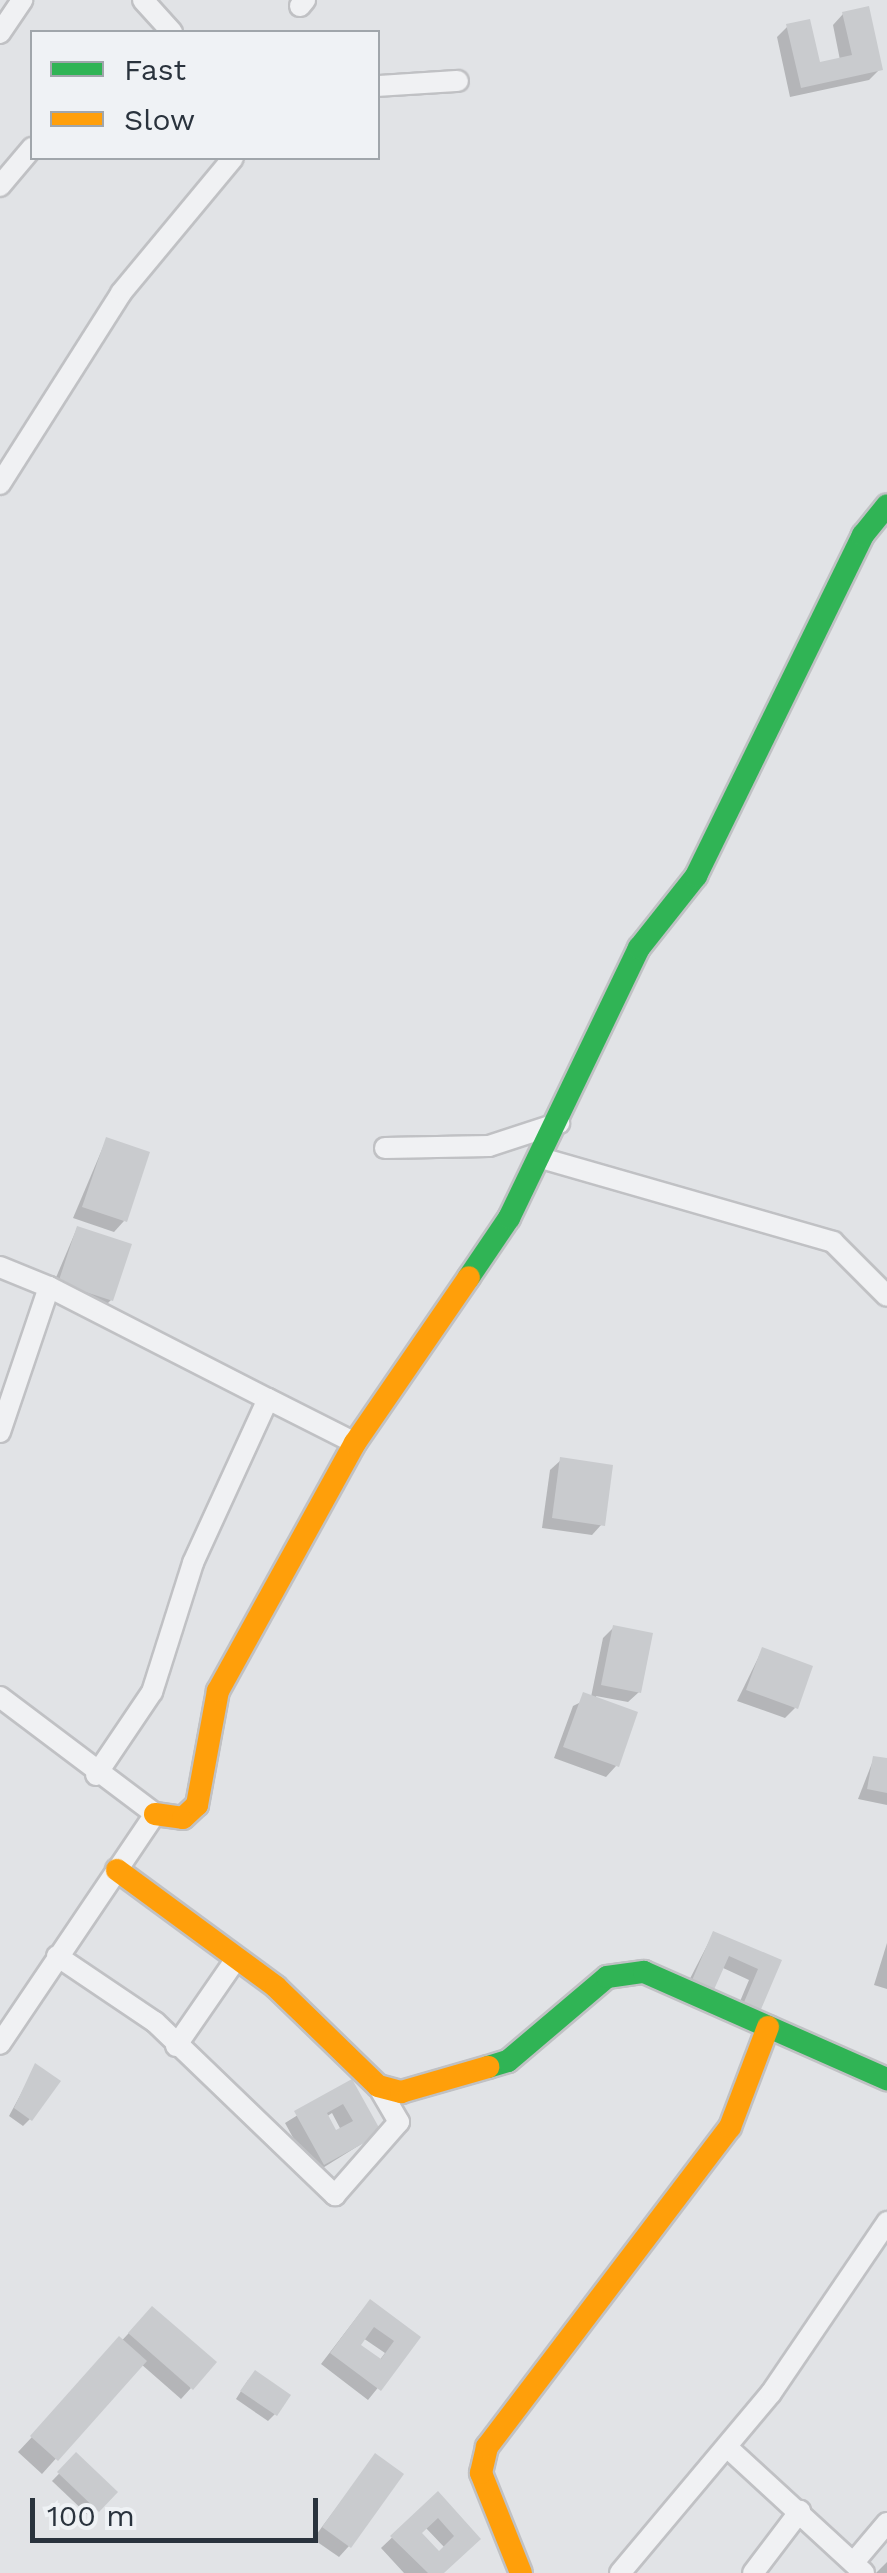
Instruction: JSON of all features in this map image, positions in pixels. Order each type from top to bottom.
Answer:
[{"type":"street","points":[[0,33],[22,0]]},
{"type":"street","points":[[143,0],[170,30]]},
{"type":"street","points":[[380,86],[458,81]]},
{"type":"street","points":[[0,186],[30,150]]},
{"type":"street","points":[[0,484],[121,293],[231,160]]},
{"type":"street","points":[[0,1697],[96,1776],[155,1814],[183,1818],[198,1805],[218,1691],[355,1443],[464,1292],[541,1158],[639,948],[696,876],[863,535],[887,505]]},
{"type":"street","points":[[386,1148],[489,1146],[559,1124]]},
{"type":"street","points":[[541,1158],[833,1242],[887,1296]]},
{"type":"street","points":[[0,1267],[49,1287],[355,1443]]},
{"type":"street","points":[[0,1432],[49,1287]]},
{"type":"street","points":[[96,1776],[152,1692],[192,1563],[268,1400]]},
{"type":"street","points":[[0,2044],[155,1814]]},
{"type":"street","points":[[57,1956],[176,2046],[335,2194],[399,2122],[378,2086],[236,1960],[116,1870]]},
{"type":"street","points":[[176,2046],[236,1960]]},
{"type":"street","points":[[378,2086],[401,2092],[508,2061],[607,1977],[644,1972],[887,2079]]},
{"type":"street","points":[[521,2573],[481,2473],[486,2447],[730,2128],[768,2027]]},
{"type":"street","points":[[620,2573],[727,2447],[887,2222]]},
{"type":"street","points":[[727,2447],[859,2567],[887,2523]]},
{"type":"street","points":[[753,2573],[800,2511]]},
{"type":"building","points":[[869,6],[883,70],[801,88],[786,24],[810,19],[820,62],[852,55],[842,12]]},
{"type":"building","points":[[106,1137],[150,1152],[127,1222],[82,1207]]},
{"type":"building","points":[[77,1226],[132,1244],[113,1301],[58,1283]]},
{"type":"building","points":[[560,1457],[613,1465],[605,1526],[552,1518]]},
{"type":"building","points":[[613,1625],[653,1633],[641,1693],[601,1685]]},
{"type":"building","points":[[762,1647],[813,1666],[798,1709],[746,1690]]},
{"type":"building","points":[[583,1692],[638,1712],[619,1767],[563,1747]]},
{"type":"building","points":[[873,1756],[887,1758],[887,1793],[867,1789]]},
{"type":"building","points":[[713,1931],[782,1960],[759,2014],[742,2007],[758,1969],[729,1956],[712,1994],[690,1985]]},
{"type":"building","points":[[35,2063],[61,2081],[32,2121],[14,2108]]},
{"type":"building","points":[[352,2079],[382,2133],[324,2165],[294,2111]],"holes":[[[343,2104],[353,2121],[336,2130],[327,2113]]]},
{"type":"building","points":[[370,2299],[421,2337],[381,2391],[330,2353]],"holes":[[[374,2327],[394,2341],[381,2359],[361,2345]]]},
{"type":"building","points":[[152,2306],[217,2362],[193,2390],[128,2333]]},
{"type":"building","points":[[119,2336],[147,2361],[58,2461],[30,2436]]},
{"type":"building","points":[[255,2370],[291,2395],[277,2416],[240,2391]]},
{"type":"building","points":[[76,2452],[118,2492],[99,2512],[57,2472]]},
{"type":"building","points":[[375,2453],[404,2474],[351,2548],[322,2527]]},
{"type":"building","points":[[438,2491],[481,2539],[444,2573],[428,2573],[390,2536]],"holes":[[[438,2518],[454,2536],[439,2551],[422,2533]]]},
{"type":"traffic: fast","points":[[469,1277],[509,1218],[639,948],[696,876],[863,535],[887,505]]},
{"type":"traffic: fast","points":[[488,2067],[508,2061],[607,1977],[644,1972],[887,2079]]},
{"type":"traffic: slow","points":[[155,1814],[183,1818],[197,1805],[218,1691],[355,1443],[469,1277]]},
{"type":"traffic: slow","points":[[117,1870],[276,1987],[378,2086],[401,2092],[488,2067]]},
{"type":"traffic: slow","points":[[521,2573],[481,2473],[487,2447],[730,2127],[768,2027]]}]
